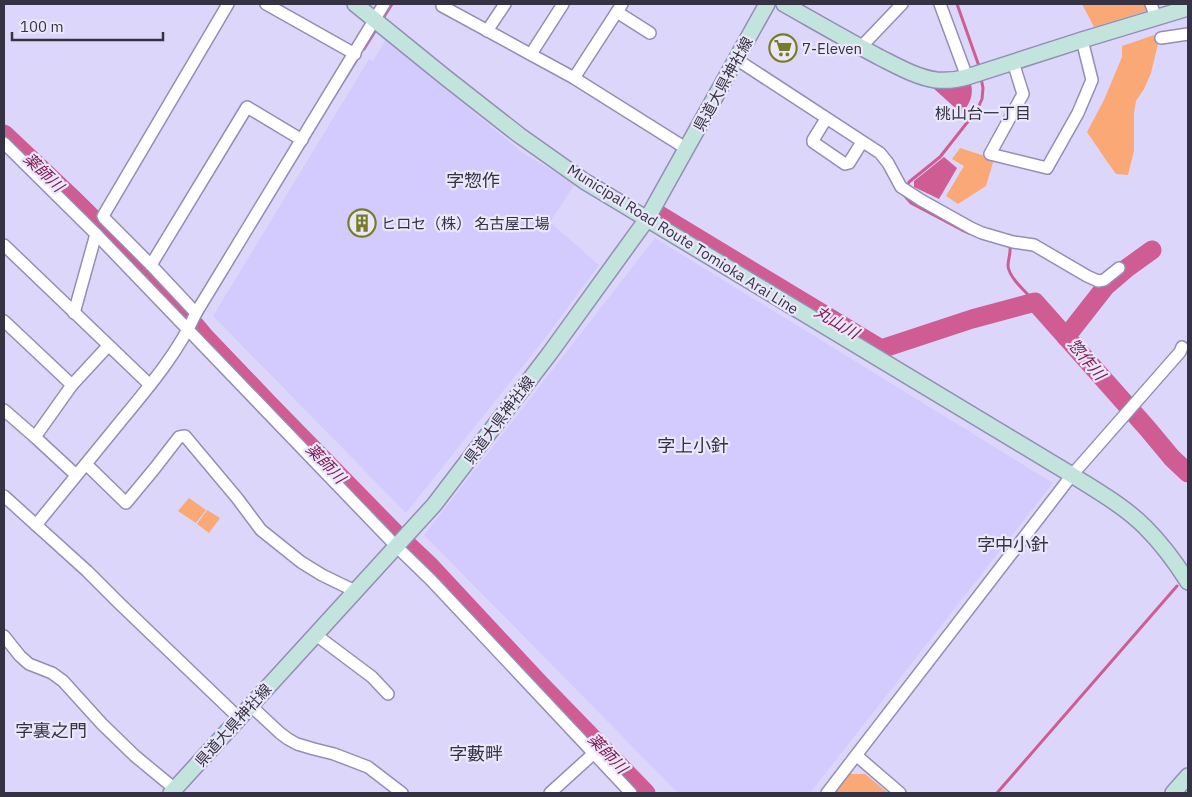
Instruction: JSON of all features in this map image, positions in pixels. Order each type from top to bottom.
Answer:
[{"type":"street","points":[[196,313],[104,217],[228,4]]},
{"type":"street","points":[[266,4],[355,54]]},
{"type":"street","name":"Municipal Road Route Tomioka Arai Line","points":[[355,4],[519,135],[584,181],[1114,502],[1144,526],[1188,582]]},
{"type":"street","points":[[36,525],[150,385],[188,330],[196,313],[384,4]]},
{"type":"street","points":[[444,4],[442,6],[574,78],[687,149]]},
{"type":"street","points":[[487,31],[504,4]]},
{"type":"street","points":[[531,54],[563,4]]},
{"type":"street","name":"県道大県神社線","points":[[173,791],[434,505],[550,353],[647,219],[767,4]]},
{"type":"street","points":[[784,4],[908,71],[925,78],[937,80],[967,78],[1082,40],[1154,11],[1188,8]]},
{"type":"street","points":[[861,47],[902,4]]},
{"type":"street","points":[[940,4],[967,78]]},
{"type":"street","points":[[574,78],[619,8],[650,33]]},
{"type":"street","points":[[1161,38],[1188,34]]},
{"type":"street","points":[[1013,62],[1023,94],[990,154],[1047,168],[1078,113],[1092,80],[1082,40]]},
{"type":"street","points":[[736,59],[880,153],[905,190],[971,228],[1013,242],[1034,245],[1087,276],[1101,282],[1119,268]]},
{"type":"street","points":[[151,265],[247,107],[302,140]]},
{"type":"street","points":[[826,119],[813,142],[845,164],[849,163],[862,142]]},
{"type":"street","points":[[4,144],[96,234],[431,580],[631,793]]},
{"type":"street","points":[[74,313],[96,234]]},
{"type":"street","points":[[5,247],[150,385]]},
{"type":"street","points":[[4,322],[72,384]]},
{"type":"street","points":[[34,437],[72,384],[108,346]]},
{"type":"street","points":[[827,793],[1072,475],[1182,348]]},
{"type":"street","points":[[4,410],[76,475]]},
{"type":"street","points":[[86,464],[126,503],[179,437],[185,436],[261,530],[301,562],[322,575],[355,591]]},
{"type":"street","points":[[4,496],[87,571],[239,718]]},
{"type":"street","points":[[316,635],[372,677],[388,694]]},
{"type":"street","points":[[4,636],[20,656],[30,664],[52,673],[62,681],[102,724],[173,791]]},
{"type":"street","points":[[252,706],[288,739],[297,744],[334,754],[368,767],[402,793]]},
{"type":"street","points":[[550,793],[593,754]]},
{"type":"street","points":[[857,756],[900,793]]},
{"type":"street","points":[[1173,793],[1188,776]]},
{"type":"shaded area","points":[[1082,4],[1146,4],[1147,8],[1146,11],[1094,27]]},
{"type":"shaded area","points":[[1154,35],[1158,44],[1151,73],[1136,101],[1134,113],[1134,151],[1128,175],[1116,174],[1087,132],[1104,100],[1122,57],[1122,46]]},
{"type":"shaded area","points":[[386,39],[523,153],[575,184],[550,222],[599,265],[543,341],[406,513],[213,316],[369,59],[373,61]]},
{"type":"shaded area","points":[[971,84],[970,100],[962,114],[932,87],[953,88]]},
{"type":"shaded area","points":[[960,148],[994,159],[986,186],[958,204],[946,196],[964,166],[952,159]]},
{"type":"shaded area","points":[[944,157],[957,168],[939,199],[914,187],[914,181]]},
{"type":"shaded area","points":[[655,238],[1053,483],[810,793],[678,793],[424,535]]},
{"type":"shaded area","points":[[189,498],[206,510],[196,523],[178,511]]},
{"type":"shaded area","points":[[207,510],[220,518],[209,533],[197,524]]},
{"type":"shaded area","points":[[848,774],[865,774],[888,793],[833,793]]},
{"type":"waterway","points":[[382,20],[392,4]]},
{"type":"waterway","name":"丸山川","points":[[957,4],[980,69]]},
{"type":"waterway","points":[[364,49],[377,28]]},
{"type":"waterway","points":[[344,80],[356,61]]},
{"type":"waterway","name":"丸山川","points":[[907,187],[909,182],[940,157],[977,110],[982,99],[983,88],[981,78]]},
{"type":"waterway","name":"薬師川","points":[[4,134],[135,260],[268,403],[395,533],[430,566],[540,684],[646,793]]},
{"type":"waterway","name":"丸山川","points":[[904,193],[911,203],[969,233]]},
{"type":"waterway","name":"丸山川","points":[[656,213],[881,349],[972,319],[1035,302],[1172,458],[1188,473]]},
{"type":"waterway","name":"丸山川","points":[[1009,246],[1009,271],[1035,302]]},
{"type":"waterway","name":"惣作川","points":[[1066,337],[1106,286],[1152,250]]},
{"type":"waterway","points":[[997,793],[1177,586]]},
{"type":"place","name":"7-Eleven","points":[[783,48]]},
{"type":"place","name":"ヒロセ（株） 名古屋工場","points":[[362,223]]},
{"type":"district","name":"桃山台一丁目","points":[[983,113]]},
{"type":"district","name":"字惣作","points":[[473,180]]},
{"type":"district","name":"字上小針","points":[[693,445]]},
{"type":"district","name":"字中小針","points":[[1013,544]]},
{"type":"district","name":"字裏之門","points":[[51,730]]},
{"type":"district","name":"字藪畔","points":[[476,753]]}]
